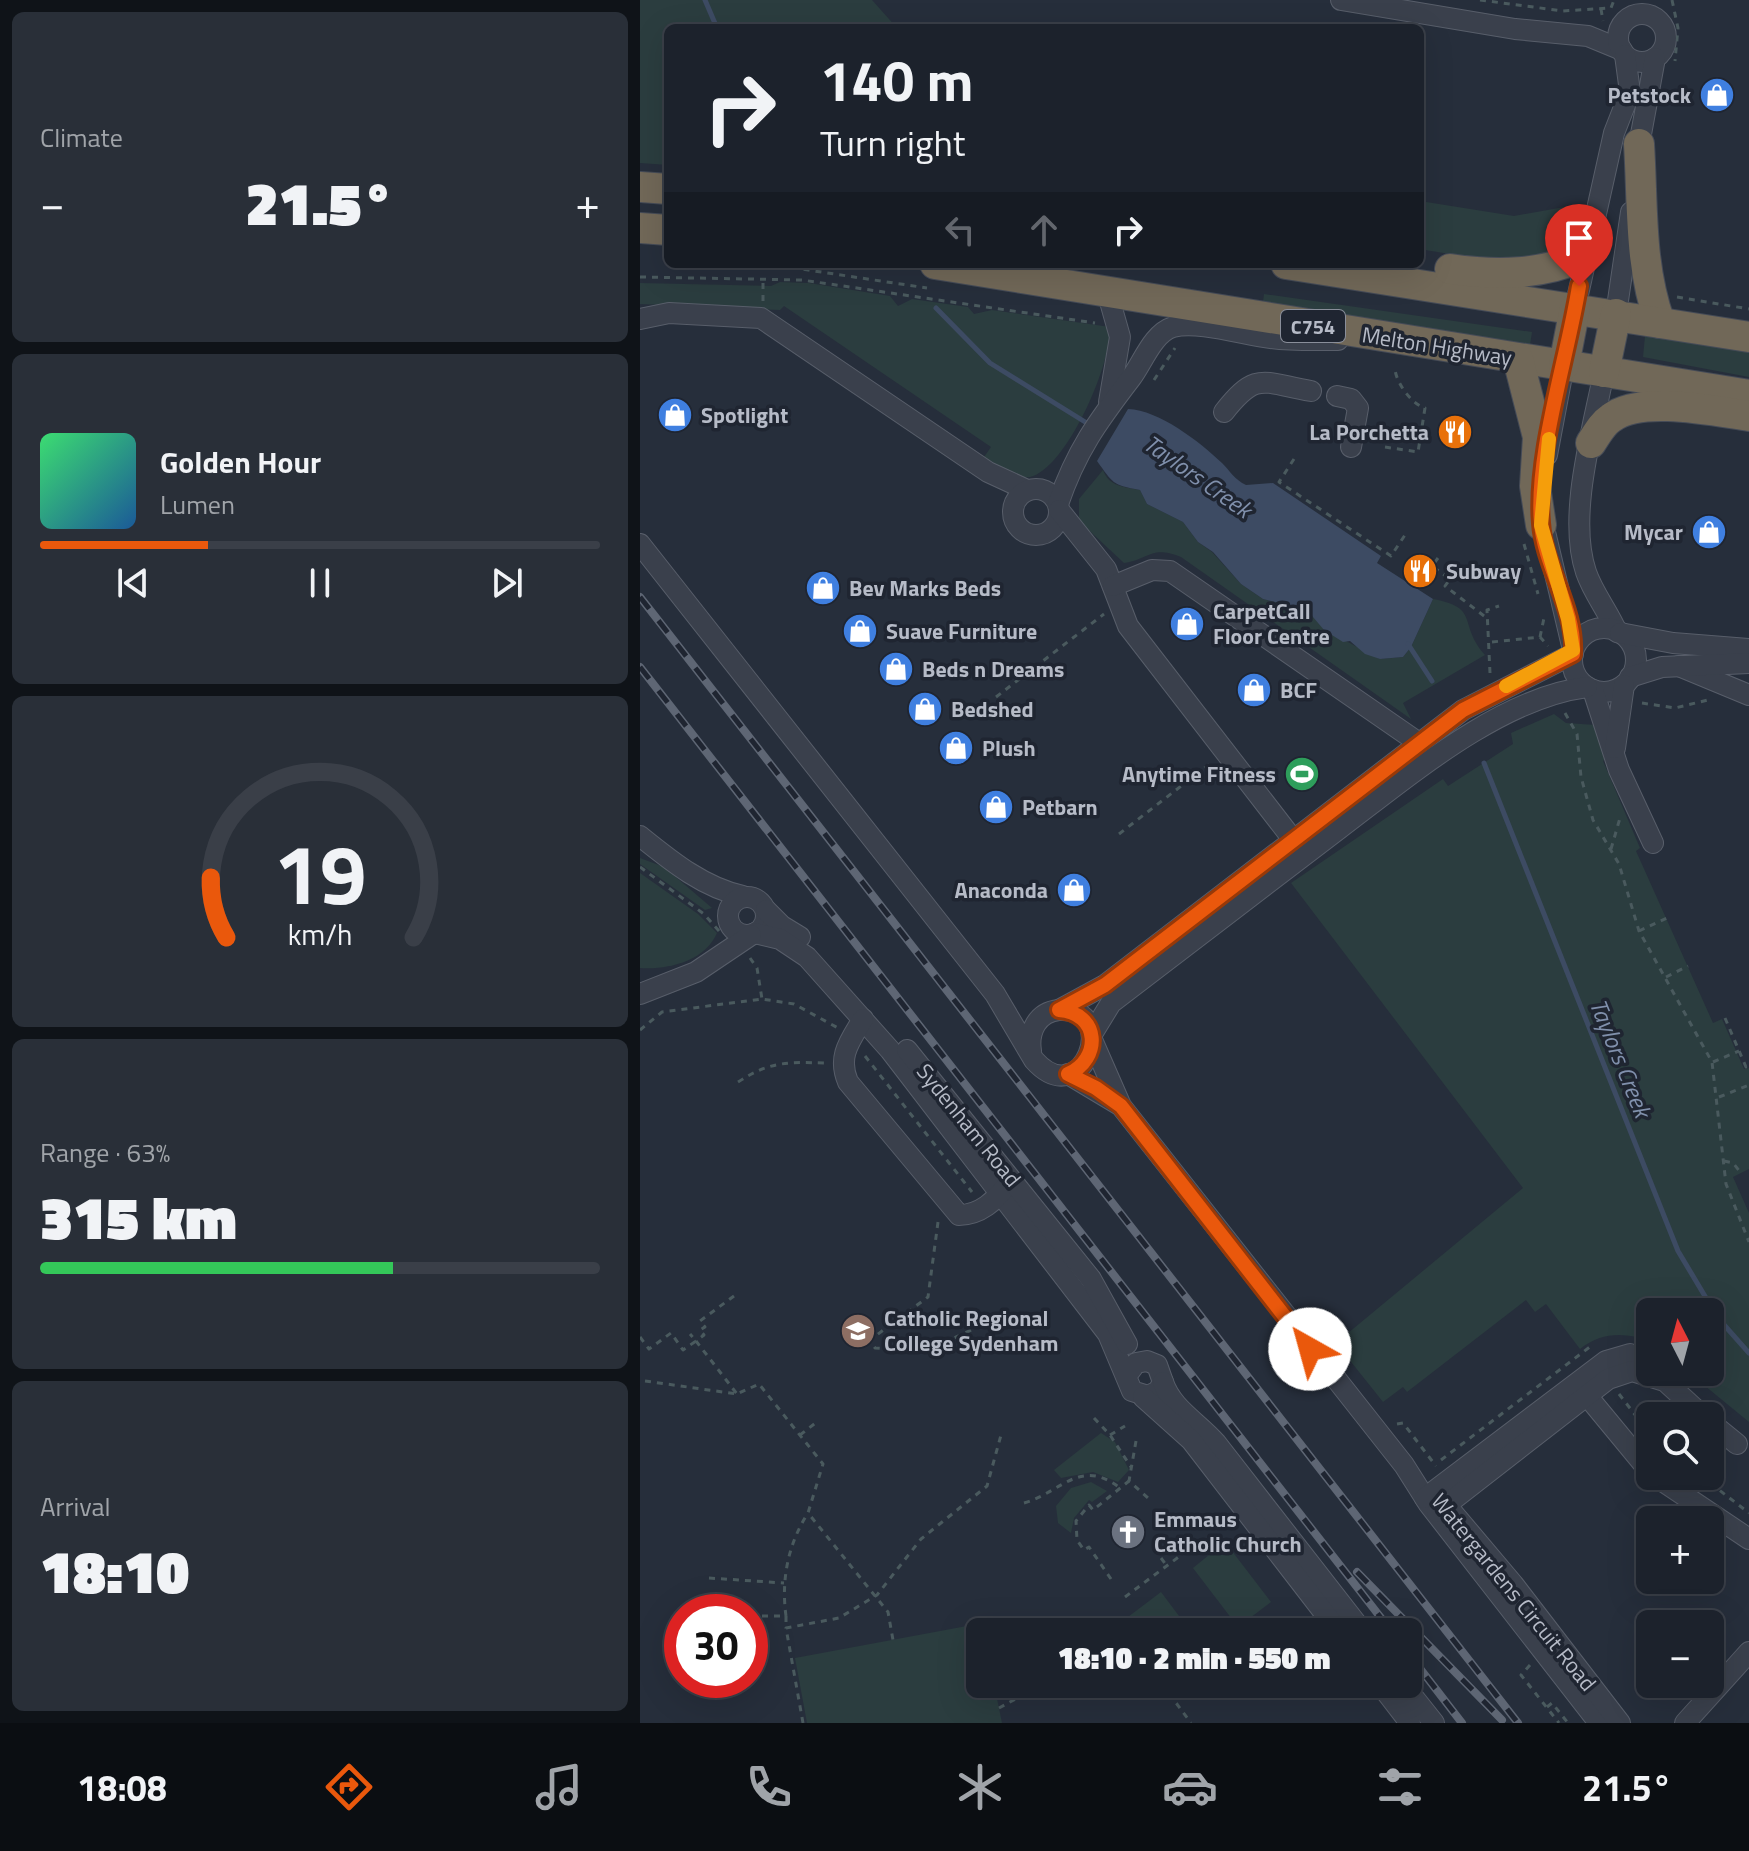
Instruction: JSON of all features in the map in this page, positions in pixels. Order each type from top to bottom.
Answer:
[{"type":"highway","points":[[1639,144],[1642,247],[1650,294],[1660,323]]},
{"type":"highway","points":[[640,187],[664,189]]},
{"type":"highway","points":[[640,228],[664,230]]},
{"type":"highway","points":[[1424,265],[1510,274],[1556,267],[1585,256]]},
{"type":"highway","name":"Melton Highway","points":[[960,268],[1107,291],[1400,354],[1518,359],[1749,395]]},
{"type":"highway","points":[[1312,268],[1749,337]]},
{"type":"highway","points":[[1564,365],[1575,308]]},
{"type":"highway","points":[[1604,372],[1616,314]]},
{"type":"highway","points":[[1518,359],[1538,437],[1535,486],[1541,525]]},
{"type":"highway","points":[[1591,443],[1612,417],[1635,410],[1688,408],[1749,416]]},
{"type":"street","points":[[1341,0],[1549,32],[1588,36],[1639,61],[1655,58],[1663,50],[1666,38],[1653,9],[1549,32]]},
{"type":"street","points":[[1575,308],[1614,133],[1630,92],[1632,80],[1618,37],[1626,15]]},
{"type":"street","points":[[1616,314],[1639,144],[1655,58]]},
{"type":"street","points":[[1107,291],[1119,325],[1120,349],[1109,402]]},
{"type":"street","points":[[640,319],[669,313],[761,318],[988,472],[1031,489],[1049,492],[1106,569],[1128,626],[1299,847]]},
{"type":"street","points":[[1043,535],[1055,525],[1058,507],[1077,456],[1109,402],[1131,378],[1161,334],[1177,326],[1400,354]]},
{"type":"street","points":[[1564,365],[1543,479],[1541,525],[1568,619],[1576,676],[1608,712],[1615,757],[1653,843]]},
{"type":"street","points":[[1604,372],[1582,500],[1580,540],[1591,585],[1635,653],[1627,681],[1608,712]]},
{"type":"street","points":[[1224,412],[1243,387],[1253,383],[1311,391]]},
{"type":"street","points":[[1337,396],[1351,399],[1358,408],[1351,447]]},
{"type":"street","points":[[1012,515],[1015,500],[1077,456]]},
{"type":"street","points":[[988,472],[1023,532],[1089,549]]},
{"type":"street","points":[[640,544],[995,994],[1041,1067],[1068,1074],[1086,1062],[1093,1038],[1111,1003],[1419,743],[1463,710],[1573,652],[1591,631],[1619,632],[1673,643],[1749,649]]},
{"type":"street","points":[[1113,586],[1152,570],[1170,571],[1419,743]]},
{"type":"street","points":[[1031,1051],[1031,1032],[1051,1013],[1105,985],[1299,847],[1514,708],[1590,689],[1609,692],[1627,681],[1679,666],[1749,663]]},
{"type":"street","points":[[1679,666],[1749,695]]},
{"type":"street","points":[[1508,684],[1519,694],[1555,698]]},
{"type":"street","name":"Sydenham Road","points":[[640,836],[719,890],[760,900],[782,926],[821,953],[852,984],[1007,1186],[1108,1334],[1127,1375]]},
{"type":"street","name":"Sydenham Road","points":[[690,873],[737,931],[780,939],[807,957],[1091,1279],[1126,1342],[1147,1361]]},
{"type":"street","points":[[737,931],[734,901],[743,896]]},
{"type":"street","points":[[640,994],[688,975],[710,962],[737,931],[764,926],[766,910]]},
{"type":"street","points":[[640,976],[669,981]]},
{"type":"street","points":[[995,994],[1051,1013],[1080,1017],[1093,1038]]},
{"type":"street","points":[[863,1019],[842,1063],[848,1082],[959,1215],[970,1215],[985,1207],[1007,1186]]},
{"type":"street","name":"Watergardens Circuit Road","points":[[1093,1038],[1121,1106],[1404,1465],[1437,1492],[1513,1584],[1620,1723]]},
{"type":"street","name":"Watergardens Circuit Road","points":[[1068,1074],[1096,1088],[1121,1106]]},
{"type":"street","points":[[1437,1492],[1581,1389],[1619,1355],[1636,1356]]},
{"type":"street","points":[[1328,1618],[1191,1440],[1143,1397],[1132,1391],[1127,1375],[1136,1363],[1147,1361],[1157,1365],[1175,1406],[1199,1424],[1216,1443],[1352,1618]]},
{"type":"street","points":[[1143,1397],[1158,1391],[1163,1382]]},
{"type":"street","points":[[1670,1386],[1687,1402]]},
{"type":"street","points":[[1581,1389],[1636,1455]]},
{"type":"street","points":[[1724,1433],[1737,1444]]},
{"type":"street","points":[[1676,1490],[1749,1539]]},
{"type":"street","name":"Watergardens Circuit Road","points":[[1437,1492],[1599,1723]]},
{"type":"street","points":[[1685,1723],[1749,1652]]},
{"type":"street","points":[[1391,1698],[1410,1723]]},
{"type":"street","points":[[1414,1698],[1434,1723]]},
{"type":"path","points":[[1480,0],[1563,11],[1611,8],[1614,0]]},
{"type":"path","points":[[640,277],[802,280],[1119,325]]},
{"type":"path","points":[[761,310],[763,280]]},
{"type":"path","points":[[1385,447],[1418,452],[1425,408],[1416,404],[1396,376],[1400,354]]},
{"type":"path","points":[[1294,459],[1279,482],[1391,556],[1405,535]]},
{"type":"path","points":[[1438,558],[1432,566],[1450,579],[1445,586],[1488,619]]},
{"type":"path","points":[[1483,681],[1492,664],[1487,610],[1499,606]]},
{"type":"path","points":[[996,697],[1106,612],[1119,609]]},
{"type":"path","points":[[1555,698],[1577,734],[1581,777],[1593,820],[1611,849],[1639,931],[1712,1062],[1731,1198],[1749,1242]]},
{"type":"path","points":[[1564,713],[1608,712],[1649,702],[1675,708],[1718,699]]},
{"type":"path","points":[[1119,834],[1225,752]]},
{"type":"path","points":[[1611,849],[1622,811],[1635,802]]},
{"type":"path","points":[[640,867],[704,914],[737,931],[757,968],[762,999]]},
{"type":"path","points":[[1639,931],[1667,918]]},
{"type":"path","points":[[1666,977],[1688,966]]},
{"type":"path","points":[[640,1030],[662,1012],[762,999],[794,1004],[819,1016],[851,1039],[985,1207]]},
{"type":"path","points":[[1725,1018],[1737,1052],[1746,1067],[1749,1065]]},
{"type":"path","points":[[1712,1062],[1737,1052]]},
{"type":"path","points":[[738,1082],[760,1068],[785,1062],[842,1063]]},
{"type":"path","points":[[1718,1097],[1749,1085]]},
{"type":"path","points":[[890,1132],[912,1114]]},
{"type":"path","points":[[1724,1161],[1733,1163],[1741,1173]]},
{"type":"path","points":[[931,1213],[940,1225],[928,1297],[870,1340],[875,1348],[926,1351],[980,1326]]},
{"type":"path","points":[[640,1337],[649,1349],[671,1333],[683,1350],[704,1335],[700,1330],[705,1327],[700,1321],[734,1296]]},
{"type":"path","points":[[690,1334],[737,1394]]},
{"type":"path","points":[[1392,1425],[1403,1423],[1437,1492],[1586,1349]]},
{"type":"path","points":[[645,1381],[737,1394],[759,1384],[823,1464],[808,1513],[795,1534],[784,1583],[786,1628],[803,1723]]},
{"type":"path","points":[[1094,1418],[1110,1435],[1131,1467]]},
{"type":"path","points":[[800,1435],[818,1421]]},
{"type":"path","points":[[1110,1435],[1125,1426]]},
{"type":"path","points":[[786,1628],[839,1618],[875,1596],[921,1539],[987,1486],[1001,1435]]},
{"type":"path","points":[[1111,1579],[1089,1547],[1084,1550],[1075,1530],[1081,1511],[1089,1505],[1093,1510],[1129,1481],[1136,1441]]},
{"type":"path","points":[[1024,1503],[1044,1496],[1077,1476],[1100,1475],[1120,1488]]},
{"type":"path","points":[[1129,1481],[1149,1499]]},
{"type":"path","points":[[1719,1490],[1749,1513]]},
{"type":"path","points":[[808,1513],[888,1612],[893,1640]]},
{"type":"path","points":[[1125,1597],[1196,1544],[1201,1551]]},
{"type":"path","points":[[1161,1558],[1167,1566]]},
{"type":"path","points":[[709,1578],[784,1583]]},
{"type":"path","points":[[768,1616],[786,1616]]},
{"type":"path","points":[[1521,1675],[1559,1723]]},
{"type":"path","points":[[999,1708],[1017,1698]]},
{"type":"path","points":[[1172,1698],[1191,1723]]},
{"type":"path","points":[[1547,1707],[1552,1703],[1568,1723]]},
{"type":"shaded area","points":[[640,0],[872,0],[893,24],[664,24],[664,165],[640,163]]},
{"type":"shaded area","points":[[1424,202],[1514,216],[1581,204],[1573,232],[1564,245],[1551,252],[1515,258],[1424,250]]},
{"type":"shaded area","points":[[780,282],[809,283],[890,296],[898,306],[912,299],[968,307],[974,314],[992,310],[1110,327],[1109,343],[1095,388],[1072,435],[1044,469],[1025,477],[1013,474],[984,457],[991,447],[784,306],[780,310],[640,304],[640,283],[771,286]]},
{"type":"shaded area","points":[[1264,294],[1532,332],[1530,345],[1263,302]]},
{"type":"shaded area","points":[[1645,336],[1749,349],[1749,377],[1643,357]]},
{"type":"shaded area","points":[[1103,470],[1113,483],[1140,490],[1147,504],[1183,522],[1198,542],[1212,552],[1241,584],[1263,599],[1307,610],[1325,630],[1380,659],[1403,657],[1411,647],[1433,599],[1463,612],[1485,655],[1403,703],[1411,719],[1181,557],[1163,552],[1124,563],[1079,521],[1079,499]]},
{"type":"shaded area","points":[[1554,714],[1566,723],[1596,725],[1603,761],[1640,848],[1636,851],[1713,1023],[1722,1019],[1744,1069],[1749,1068],[1749,1169],[1733,1177],[1749,1213],[1749,1422],[1705,1386],[1724,1386],[1724,1298],[1636,1298],[1636,1337],[1614,1335],[1596,1339],[1580,1349],[1546,1304],[1535,1312],[1526,1300],[1407,1392],[1403,1387],[1383,1402],[1336,1343],[1523,1188],[1291,883],[1443,779],[1448,786],[1513,744],[1511,733]]},
{"type":"shaded area","points":[[640,858],[664,867],[712,908],[705,910],[640,864]]},
{"type":"shaded area","points":[[640,873],[698,914],[717,933],[704,951],[674,965],[640,968]]},
{"type":"shaded area","points":[[1101,1433],[1115,1442],[1129,1470],[1118,1482],[1093,1472],[1061,1478],[1054,1470]]},
{"type":"shaded area","points":[[1091,1482],[1107,1491],[1092,1502],[1089,1500],[1074,1518],[1071,1533],[1058,1523],[1056,1506],[1071,1488]]},
{"type":"shaded area","points":[[1225,1542],[1271,1602],[1250,1618],[1231,1618],[1193,1568]]},
{"type":"shaded area","points":[[1161,1592],[1180,1618],[1129,1618]]},
{"type":"shaded area","points":[[966,1626],[966,1698],[997,1698],[1002,1723],[807,1723],[795,1658]]},
{"type":"water","points":[[1128,409],[1153,415],[1178,428],[1246,485],[1273,483],[1381,556],[1377,563],[1433,599],[1411,647],[1403,657],[1380,659],[1365,654],[1350,641],[1343,642],[1324,630],[1307,610],[1263,599],[1241,584],[1213,552],[1198,542],[1183,522],[1147,504],[1140,490],[1110,479],[1097,461]]},
{"type":"waterway","name":"Taylors Creek","points":[[705,0],[715,24]]},
{"type":"waterway","name":"Taylors Creek","points":[[936,308],[990,363],[1090,425]]},
{"type":"waterway","name":"Taylors Creek","points":[[1408,644],[1432,681]]},
{"type":"waterway","name":"Taylors Creek","points":[[1484,763],[1678,1251],[1718,1318],[1749,1353]]},
{"type":"railway","points":[[640,597],[1518,1723]]},
{"type":"railway","points":[[640,667],[1381,1618]]},
{"type":"railway","points":[[1357,1572],[1502,1720]]},
{"type":"railway","points":[[1422,1671],[1462,1723]]},
{"type":"slow traffic","points":[[1506,686],[1573,654],[1571,631],[1541,525],[1541,496],[1549,439]]},
{"type":"place","name":"Petstock","points":[[1717,95]]},
{"type":"place","name":"Spotlight","points":[[675,415]]},
{"type":"place","name":"La Porchetta","points":[[1455,432]]},
{"type":"place","name":"Mycar","points":[[1709,532]]},
{"type":"place","name":"Subway","points":[[1420,571]]},
{"type":"place","name":"Bev Marks Beds","points":[[823,588]]},
{"type":"place","name":"CarpetCall Floor Centre","points":[[1187,624]]},
{"type":"place","name":"Suave Furniture","points":[[860,631]]},
{"type":"place","name":"Beds n Dreams","points":[[896,669]]},
{"type":"place","name":"BCF","points":[[1254,690]]},
{"type":"place","name":"Bedshed","points":[[925,709]]},
{"type":"place","name":"Plush","points":[[956,748]]},
{"type":"place","name":"Anytime Fitness","points":[[1302,774]]},
{"type":"place","name":"Petbarn","points":[[996,807]]},
{"type":"place","name":"Anaconda","points":[[1074,890]]},
{"type":"place","name":"Catholic Regional College Sydenham","points":[[858,1331]]},
{"type":"place","name":"Emmaus Catholic Church","points":[[1128,1532]]},
{"type":"route","points":[[1310,1349],[1121,1106],[1083,1080],[1068,1074],[1086,1062],[1091,1053],[1092,1034],[1090,1027],[1080,1017],[1059,1010],[1105,985],[1463,710],[1508,684],[1573,654],[1568,619],[1545,545],[1541,510],[1556,401],[1579,286]]}]
